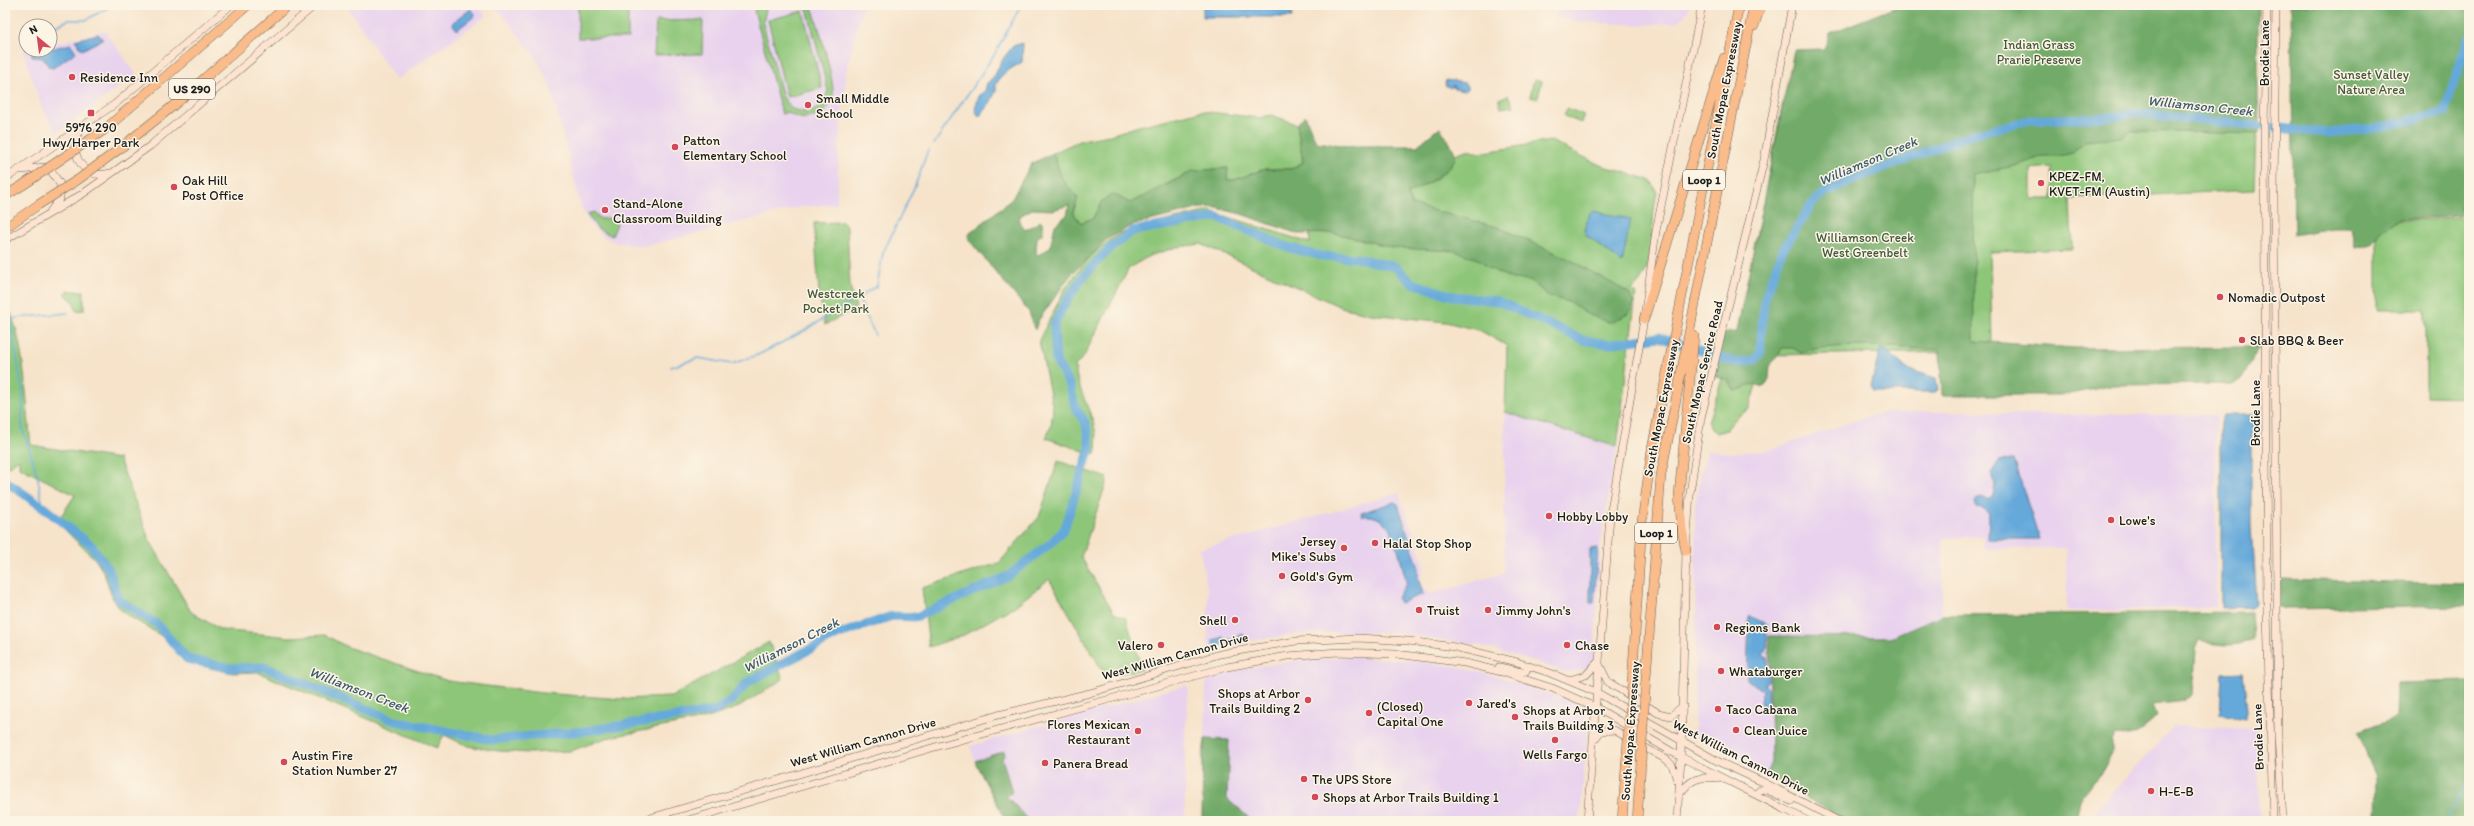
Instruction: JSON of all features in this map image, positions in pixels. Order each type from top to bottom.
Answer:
[{"type":"highway","name":"US 290","points":[[5,196],[24,185],[104,130],[248,5]]},
{"type":"highway","name":"US 290","points":[[5,228],[79,179],[118,150],[173,106],[288,5]]},
{"type":"highway","name":"South Mopac Expressway","points":[[1622,821],[1642,522],[1652,449],[1739,5]]},
{"type":"highway","name":"South Mopac Expressway","points":[[1637,821],[1659,497],[1684,376],[1693,325],[1697,290],[1754,5]]},
{"type":"highway","points":[[1745,48],[1761,5]]},
{"type":"highway","points":[[1644,319],[1721,66],[1732,36]]},
{"type":"highway","points":[[1684,376],[1679,495],[1682,529],[1686,551]]},
{"type":"main road","points":[[5,179],[82,127],[131,90],[231,5]]},
{"type":"main road","points":[[5,240],[48,216],[115,172],[174,127],[315,5]]},
{"type":"main road","points":[[1587,821],[1594,707],[1610,516],[1644,319],[1658,224],[1702,5]]},
{"type":"main road","name":"South Mopac Service Road","points":[[1677,821],[1679,795],[1678,784],[1682,741],[1686,551],[1701,418],[1764,160],[1792,5]]},
{"type":"main road","name":"Brodie Lane","points":[[2267,5],[2265,168],[2269,736],[2273,821]]},
{"type":"main road","name":"Brodie Lane","points":[[2276,5],[2274,167],[2278,735],[2283,821]]},
{"type":"main road","points":[[82,127],[74,144],[76,153],[86,168],[93,173],[101,174],[115,172]]},
{"type":"main road","points":[[16,172],[34,167],[44,167],[52,171],[60,184],[62,192],[60,198],[48,216]]},
{"type":"main road","name":"West William Cannon Drive","points":[[640,821],[992,717],[1064,699],[1220,654],[1261,645],[1324,638],[1398,640],[1455,647],[1528,665],[1596,692],[1719,762],[1839,821]]},
{"type":"main road","points":[[1396,654],[1398,640]]},
{"type":"main road","name":"West William Cannon Drive","points":[[685,821],[935,747],[1196,675],[1260,660],[1338,652],[1396,654],[1473,665],[1545,686],[1594,707],[1720,778],[1756,794],[1808,821]]},
{"type":"main road","points":[[1569,680],[1586,675],[1598,662]]},
{"type":"main road","points":[[1598,662],[1608,682],[1658,713],[1671,716],[1683,706]]},
{"type":"main road","points":[[1473,665],[1497,666],[1522,672],[1526,671],[1528,665]]},
{"type":"main road","points":[[1064,699],[1070,711]]},
{"type":"main road","points":[[1592,742],[1601,731],[1614,730],[1667,760],[1672,765],[1678,784]]},
{"type":"main road","points":[[2269,736],[2278,735]]},
{"type":"main road","points":[[1679,795],[1688,782],[1698,777],[1720,778]]},
{"type":"main road","points":[[1756,794],[1760,790],[1764,789],[1792,802],[1807,804]]},
{"type":"shaded area","points":[[346,5],[478,5],[486,16],[396,80]]},
{"type":"shaded area","name":"Patton Elementary School","points":[[495,5],[863,5],[847,66],[839,145],[837,204],[801,207],[645,246],[617,243],[603,236],[591,225],[582,210],[549,82],[535,56]]},
{"type":"shaded area","points":[[1557,5],[1689,5],[1688,11],[1679,22],[1644,25],[1578,22],[1554,17]]},
{"type":"shaded area","points":[[105,31],[136,74],[57,133],[41,106],[26,58],[58,58],[58,42]]},
{"type":"shaded area","points":[[1964,411],[2004,414],[2216,415],[2216,607],[2067,611],[2066,548],[1984,549],[1983,536],[1943,538],[1942,615],[1891,637],[1769,636],[1771,762],[1766,774],[1694,735],[1696,615],[1695,504],[1707,450],[1732,453],[1769,450],[1879,413]]},
{"type":"shaded area","points":[[1505,412],[1617,447],[1601,539],[1594,657],[1587,669],[1566,672],[1479,645],[1392,633],[1342,632],[1300,634],[1252,640],[1214,649],[1208,648],[1208,593],[1200,549],[1399,493],[1423,561],[1424,568],[1420,582],[1425,591],[1431,594],[1504,573]]},
{"type":"shaded area","points":[[1351,657],[1407,660],[1454,666],[1496,676],[1574,702],[1582,707],[1588,723],[1580,821],[1248,821],[1248,817],[1227,799],[1229,740],[1205,739],[1206,683],[1213,676],[1262,666],[1302,660]]},
{"type":"shaded area","points":[[1186,685],[1189,689],[1185,733],[1185,821],[1006,821],[977,766],[970,746]]},
{"type":"shaded area","points":[[2174,726],[2258,729],[2260,821],[2086,821]]},
{"type":"green space","points":[[578,5],[628,5],[628,38],[578,38]]},
{"type":"green space","points":[[761,5],[767,5],[763,23],[783,97],[792,109],[808,113],[821,107],[828,91],[808,12],[804,5],[811,5],[825,50],[833,88],[831,102],[825,111],[819,115],[804,118],[794,116],[787,112],[782,114],[754,10]]},
{"type":"green space","name":"Indian Grass Prarie Preserve","points":[[1901,5],[2258,5],[2258,134],[2131,131],[2122,137],[2085,141],[2073,153],[2059,156],[2044,156],[2015,166],[1973,174],[1974,341],[2074,348],[2259,347],[2242,379],[2235,384],[2115,385],[2064,395],[1942,395],[1940,350],[1869,346],[1830,347],[1814,349],[1801,353],[1793,348],[1782,348],[1778,356],[1770,364],[1769,379],[1764,387],[1755,384],[1735,391],[1728,380],[1712,376],[1722,333],[1737,332],[1794,50],[1824,49],[1830,33]]},
{"type":"green space","name":"Sunset Valley Nature Area","points":[[2291,5],[2469,5],[2469,170],[2460,216],[2399,219],[2381,231],[2371,244],[2355,248],[2351,228],[2333,228],[2294,235]]},
{"type":"green space","points":[[803,11],[822,88],[787,97],[768,20]]},
{"type":"green space","points":[[703,20],[702,54],[654,55],[656,21]]},
{"type":"green space","points":[[1534,79],[1542,81],[1538,98],[1530,97]]},
{"type":"green space","points":[[1508,95],[1514,106],[1501,108],[1499,99]]},
{"type":"green space","name":"Williamson Creek West Greenbelt","points":[[1784,97],[2256,129],[2254,190],[2070,199],[2072,249],[1990,252],[1992,343],[1974,341],[1974,352],[1765,355],[1749,409],[1737,417],[1726,430],[1717,433],[1711,429],[1708,422],[1737,332]],"holes":[[[2052,167],[2053,199],[2031,199],[2031,169]]]},
{"type":"green space","points":[[1567,108],[1584,115],[1581,123],[1564,116]]},
{"type":"green space","points":[[1202,111],[1259,118],[1271,115],[1297,124],[1303,162],[1291,169],[1265,169],[1234,180],[1227,180],[1227,168],[1193,171],[1130,203],[1102,201],[1093,218],[1081,223],[1073,213],[1053,153],[1081,140],[1110,135],[1139,126]]},
{"type":"green space","points":[[1305,115],[1316,142],[1348,146],[1417,146],[1440,127],[1454,151],[1454,160],[1444,172],[1436,178],[1407,194],[1412,205],[1498,227],[1571,260],[1629,293],[1634,304],[1628,314],[1613,322],[1607,322],[1585,313],[1571,303],[1548,296],[1530,280],[1512,279],[1489,268],[1480,260],[1455,251],[1395,248],[1334,233],[1298,234],[1241,214],[1213,207],[1201,208],[1133,225],[1107,239],[1069,277],[1038,321],[1035,330],[1029,312],[969,240],[969,234],[1012,199],[1031,164],[1053,153],[1062,179],[1078,198],[1073,213],[1081,223],[1093,218],[1102,201],[1113,194],[1130,203],[1193,171],[1228,168],[1227,180],[1234,180],[1265,169],[1291,169],[1303,162],[1297,124]],"holes":[[[1069,205],[1067,215],[1055,225],[1050,248],[1038,255],[1036,253],[1037,238],[1043,233],[1043,224],[1041,221],[1025,230],[1019,222],[1020,216],[1032,209],[1053,210]]]},
{"type":"green space","points":[[1551,141],[1600,165],[1647,179],[1652,182],[1657,193],[1651,245],[1646,270],[1640,281],[1632,290],[1636,294],[1617,447],[1505,412],[1507,346],[1481,331],[1446,322],[1371,314],[1341,307],[1201,244],[1177,247],[1149,256],[1129,268],[1084,356],[1075,366],[1077,378],[1096,433],[1097,444],[1095,455],[1046,438],[1051,426],[1053,409],[1039,340],[1066,287],[1090,256],[1121,233],[1210,211],[1310,243],[1309,228],[1411,204],[1406,194],[1442,174],[1448,168],[1455,154],[1467,150],[1479,153]]},
{"type":"green space","points":[[594,212],[600,219],[609,218],[617,224],[612,236],[597,228],[587,214]]},
{"type":"green space","points":[[2469,218],[2469,397],[2426,396],[2426,310],[2377,310],[2377,221]]},
{"type":"green space","name":"Westcreek Pocket Park","points":[[842,222],[847,227],[850,286],[856,308],[825,325],[819,293],[814,223]]},
{"type":"green space","points":[[67,291],[84,291],[84,310],[76,311],[74,302],[65,294]]},
{"type":"green space","points":[[5,300],[12,315],[21,351],[31,445],[119,459],[149,539],[191,612],[221,630],[289,637],[325,635],[347,647],[448,681],[542,693],[621,699],[671,697],[769,642],[783,679],[739,707],[708,718],[606,738],[571,751],[529,753],[499,751],[468,746],[444,735],[437,748],[257,672],[233,673],[210,668],[187,658],[160,635],[124,613],[114,602],[104,573],[95,559],[57,522],[75,495],[19,467],[19,459],[5,469]]},
{"type":"green space","points":[[1058,461],[1108,478],[1081,557],[1114,613],[1126,618],[1142,669],[1106,677],[1049,579],[1015,606],[964,635],[929,647],[922,588],[999,563],[1039,517]]},
{"type":"green space","points":[[2279,579],[2469,584],[2469,606],[2285,609],[2278,606]]},
{"type":"green space","points":[[2251,612],[2253,639],[2234,645],[2213,644],[2200,641],[2196,650],[2193,694],[2184,701],[2153,705],[2157,717],[2147,726],[2133,734],[2122,736],[2115,735],[2112,742],[2112,754],[2100,775],[2081,796],[2076,821],[1846,821],[1766,774],[1771,762],[1769,636],[1890,637],[1942,615]]},
{"type":"green space","points":[[2469,681],[2469,821],[2375,821],[2376,777],[2358,732],[2396,718],[2397,683]]},
{"type":"green space","points":[[1205,739],[1229,740],[1227,799],[1248,817],[1248,821],[1202,821],[1203,755]]},
{"type":"green space","points":[[1004,751],[1005,754],[1002,758],[1012,792],[1007,797],[1030,821],[1006,821],[975,761]]},
{"type":"water","points":[[1292,5],[1292,17],[1203,17],[1203,6]]},
{"type":"water","points":[[471,9],[476,15],[457,30],[452,23]]},
{"type":"water","points":[[98,34],[103,39],[82,50],[75,40]]},
{"type":"water","points":[[1023,43],[1022,62],[1004,73],[996,84],[996,91],[990,103],[979,117],[975,109],[979,96],[985,91],[987,83],[995,75],[1002,60],[1013,46]]},
{"type":"water","points":[[71,44],[76,52],[53,68],[49,67],[43,58],[58,58],[58,47]]},
{"type":"water","points":[[1446,80],[1465,83],[1468,89],[1464,91],[1454,89],[1453,85],[1451,88],[1445,85]]},
{"type":"water","points":[[1591,211],[1631,219],[1622,263],[1586,235],[1584,230]]},
{"type":"water","points":[[1880,350],[1886,350],[1907,369],[1936,378],[1938,390],[1934,392],[1873,392],[1871,386]]},
{"type":"water","points":[[2223,415],[2256,415],[2251,440],[2251,527],[2256,604],[2250,607],[2221,608],[2221,420]]},
{"type":"water","points":[[2014,460],[2039,539],[1988,539],[1989,514],[1985,509],[1977,507],[1975,502],[1979,497],[1988,499],[1993,495],[1995,486],[1992,472],[1999,461]]},
{"type":"water","points":[[1394,502],[1398,504],[1418,565],[1418,578],[1423,594],[1400,603],[1397,598],[1406,584],[1406,579],[1393,537],[1382,521],[1373,517],[1362,516],[1361,513]]},
{"type":"water","points":[[1598,548],[1594,603],[1590,603],[1590,549]]},
{"type":"water","points":[[1749,616],[1767,624],[1767,647],[1763,654],[1767,657],[1768,681],[1764,684],[1768,688],[1769,710],[1760,709],[1763,689],[1757,688],[1747,679]]},
{"type":"water","points":[[1243,633],[1245,639],[1215,646],[1213,645],[1213,640],[1223,637],[1225,641],[1239,638],[1238,635]]},
{"type":"water","points":[[2243,672],[2247,709],[2244,719],[2220,714],[2222,673]]},
{"type":"waterway","points":[[58,25],[68,20],[86,20],[112,5]]},
{"type":"waterway","points":[[934,144],[994,55],[1019,9]]},
{"type":"waterway","name":"Williamson Creek","points":[[5,481],[43,507],[91,545],[109,570],[119,600],[158,625],[187,659],[230,668],[264,667],[395,721],[492,740],[585,731],[715,711],[731,701],[748,682],[837,635],[892,616],[916,617],[1008,576],[1051,543],[1064,530],[1090,448],[1086,424],[1075,407],[1070,386],[1056,361],[1054,325],[1064,305],[1083,277],[1108,250],[1133,231],[1216,217],[1289,248],[1322,256],[1357,258],[1396,267],[1412,283],[1453,296],[1498,301],[1583,340],[1607,344],[1659,337],[1737,363],[1754,360],[1760,354],[1764,301],[1782,251],[1812,204],[1821,195],[1852,180],[1973,134],[2029,120],[2114,117],[2133,113],[2327,133],[2370,129],[2444,113],[2469,37]]},
{"type":"waterway","points":[[671,367],[698,358],[732,364],[760,354],[802,332],[877,286],[883,253],[915,186],[928,150]]},
{"type":"waterway","points":[[858,297],[875,335]]},
{"type":"waterway","points":[[43,507],[37,474],[22,427],[23,395],[11,322],[15,318],[68,313]]},
{"type":"waterway","points":[[2446,821],[2469,780]]},
{"type":"place","name":"Residence Inn","points":[[72,77]]},
{"type":"place","name":"Small Middle School","points":[[808,105]]},
{"type":"place","name":"5976 290 Hwy/Harper Park","points":[[91,113]]},
{"type":"place","name":"Patton Elementary School","points":[[675,147]]},
{"type":"place","name":"KPEZ-FM, KVET-FM (Austin)","points":[[2041,183]]},
{"type":"place","name":"Oak Hill Post Office","points":[[174,187]]},
{"type":"place","name":"Stand-Alone Classroom Building","points":[[605,210]]},
{"type":"place","name":"Nomadic Outpost","points":[[2220,297]]},
{"type":"place","name":"Slab BBQ & Beer","points":[[2242,340]]},
{"type":"place","name":"Hobby Lobby","points":[[1549,516]]},
{"type":"place","name":"Lowe's","points":[[2111,520]]},
{"type":"place","name":"Halal Stop Shop","points":[[1375,543]]},
{"type":"place","name":"Jersey Mike's Subs","points":[[1344,548]]},
{"type":"place","name":"Gold's Gym","points":[[1282,576]]},
{"type":"place","name":"Truist","points":[[1419,610]]},
{"type":"place","name":"Jimmy John's","points":[[1488,610]]},
{"type":"place","name":"Shell","points":[[1235,620]]},
{"type":"place","name":"Regions Bank","points":[[1717,627]]},
{"type":"place","name":"Valero","points":[[1161,645]]},
{"type":"place","name":"Chase","points":[[1567,645]]},
{"type":"place","name":"Whataburger","points":[[1721,671]]},
{"type":"place","name":"Shops at Arbor Trails Building 2","points":[[1308,700]]},
{"type":"place","name":"Jared's","points":[[1469,703]]},
{"type":"place","name":"Taco Cabana","points":[[1718,709]]},
{"type":"place","name":"(Closed) Capital One","points":[[1369,713]]},
{"type":"place","name":"Shops at Arbor Trails Building 3","points":[[1515,717]]},
{"type":"place","name":"Clean Juice","points":[[1736,730]]},
{"type":"place","name":"Flores Mexican Restaurant","points":[[1138,731]]},
{"type":"place","name":"Wells Fargo","points":[[1555,740]]},
{"type":"place","name":"Austin Fire Station Number 27","points":[[284,762]]},
{"type":"place","name":"Panera Bread","points":[[1045,763]]},
{"type":"place","name":"The UPS Store","points":[[1304,779]]},
{"type":"place","name":"H-E-B","points":[[2151,791]]},
{"type":"place","name":"Shops at Arbor Trails Building 1","points":[[1315,797]]}]
